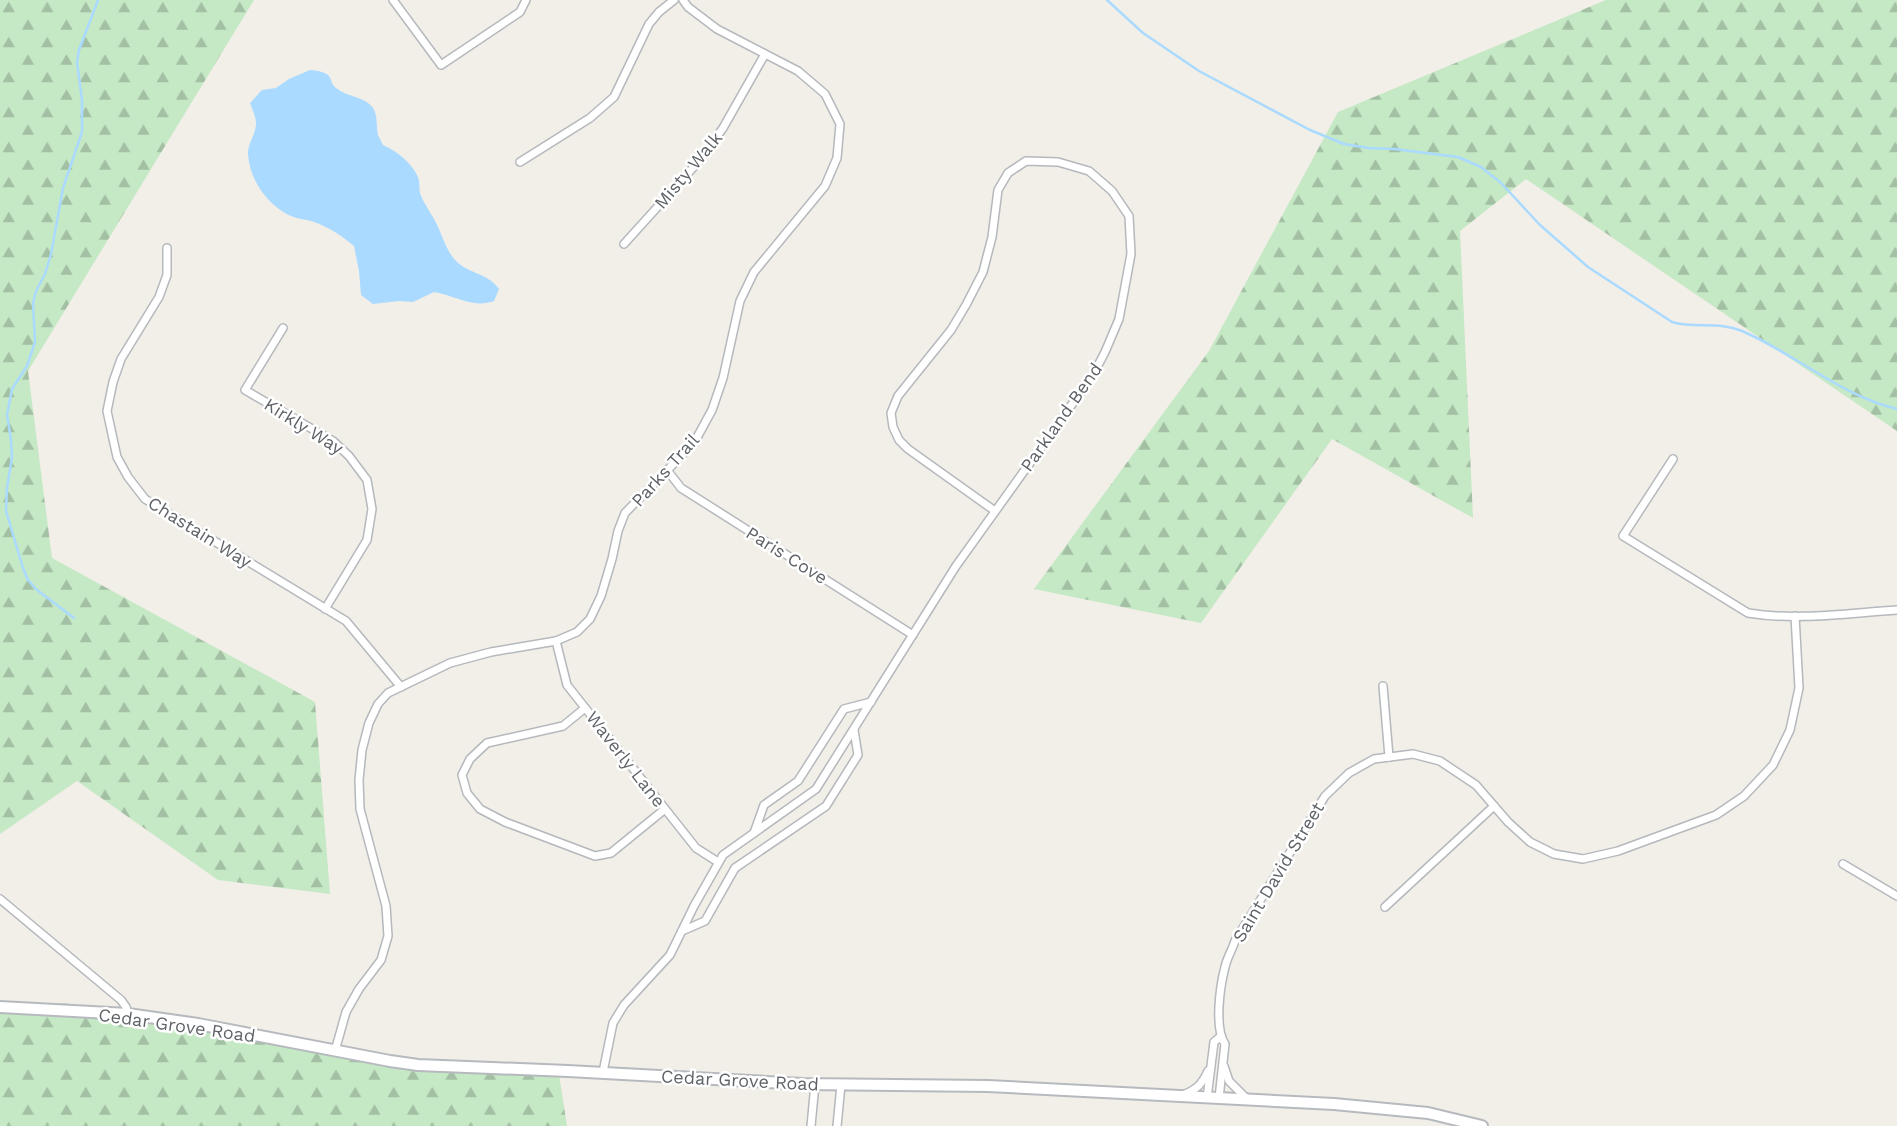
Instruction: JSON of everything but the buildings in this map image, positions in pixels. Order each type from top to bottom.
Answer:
[{"type":"main road","name":"Cedar Grove Road","points":[[0,1007],[128,1014],[198,1024],[418,1065],[841,1085],[988,1086],[1334,1104],[1428,1113],[1482,1126]]},
{"type":"street","points":[[393,0],[441,65],[520,12],[526,0]]},
{"type":"street","points":[[520,162],[590,118],[614,97],[649,24],[674,0]]},
{"type":"street","name":"Parks Trail","points":[[335,1051],[346,1012],[381,960],[388,936],[386,906],[360,809],[362,750],[378,704],[388,693],[450,663],[491,652],[556,641],[577,632],[590,618],[601,596],[625,513],[694,443],[712,410],[723,378],[740,301],[754,272],[825,186],[837,158],[840,124],[825,94],[798,71],[717,29],[683,0]]},
{"type":"street","name":"Misty Walk","points":[[624,244],[700,160],[723,128],[765,54]]},
{"type":"street","name":"Parkland Bend","points":[[603,1072],[613,1023],[624,1004],[670,955],[718,862],[723,855],[816,789],[956,566],[1093,375],[1105,352],[1119,319],[1131,254],[1129,216],[1112,191],[1089,171],[1058,162],[1026,161],[1008,173],[998,190],[992,237],[977,283],[951,330],[898,396],[891,413],[899,440],[908,449],[995,511]]},
{"type":"street","name":"Chastain Way","points":[[167,248],[166,275],[159,297],[121,359],[113,382],[107,411],[117,457],[145,499],[346,621],[401,687]]},
{"type":"street","name":"Kirkly Way","points":[[283,328],[245,390],[333,441],[349,456],[367,480],[372,509],[367,540],[325,608]]},
{"type":"street","points":[[1673,458],[1623,537],[1748,613],[1770,617],[1897,610]]},
{"type":"street","name":"Paris Cove","points":[[667,470],[681,488],[913,635]]},
{"type":"street","name":"Saint David Street","points":[[1219,1098],[1225,1044],[1220,1037],[1219,1005],[1225,966],[1235,941],[1325,796],[1349,773],[1374,759],[1389,757],[1413,754],[1440,761],[1476,785],[1508,822],[1530,842],[1554,854],[1583,859],[1618,851],[1716,815],[1744,796],[1773,765],[1790,730],[1799,688],[1795,616]]},
{"type":"street","name":"Waverly Lane","points":[[556,641],[567,685],[696,848],[718,862]]},
{"type":"street","points":[[1383,686],[1389,757]]},
{"type":"street","points":[[754,834],[764,805],[798,781],[844,709],[871,702]]},
{"type":"street","points":[[585,708],[563,726],[487,743],[470,759],[462,775],[467,793],[480,809],[505,822],[595,856],[611,853],[665,810]]},
{"type":"street","name":"Parkland Bend","points":[[682,931],[705,921],[735,868],[826,806],[858,755],[854,730]]},
{"type":"street","points":[[1385,907],[1494,806]]},
{"type":"street","points":[[1843,864],[1897,896]]},
{"type":"street","points":[[0,899],[121,1000],[128,1014]]},
{"type":"street","name":"Saint David Street","points":[[1207,1098],[1214,1042],[1220,1037]]},
{"type":"street","points":[[1180,1096],[1201,1085],[1212,1061]]},
{"type":"street","points":[[1223,1063],[1229,1081],[1247,1100]]},
{"type":"street","points":[[811,1126],[815,1084]]},
{"type":"street","points":[[837,1126],[841,1085]]},
{"type":"green space","points":[[0,0],[254,0],[28,371],[52,558],[315,702],[330,894],[218,880],[77,781],[0,834]]},
{"type":"green space","points":[[1606,0],[1897,0],[1897,431],[1526,179],[1460,231],[1473,518],[1332,439],[1201,623],[1034,589],[1209,351],[1338,112]]},
{"type":"green space","points":[[0,1003],[62,1003],[400,1060],[558,1068],[567,1126],[0,1126]]},
{"type":"water","points":[[310,70],[325,73],[339,90],[373,108],[382,144],[404,158],[412,167],[419,179],[420,193],[450,253],[460,265],[484,276],[499,289],[494,301],[471,302],[434,292],[413,302],[373,304],[361,295],[354,246],[323,225],[285,213],[265,196],[255,181],[249,164],[248,151],[256,123],[250,103],[262,90],[276,88]]},
{"type":"waterway","points":[[74,618],[37,590],[28,580],[23,568],[6,511],[12,457],[7,415],[12,389],[27,366],[35,342],[33,303],[51,254],[63,188],[82,132],[82,100],[77,62],[98,0]]},
{"type":"waterway","points":[[1107,0],[1143,33],[1199,71],[1310,130],[1344,144],[1458,157],[1481,167],[1588,267],[1672,322],[1725,326],[1742,331],[1855,394],[1897,409]]}]
